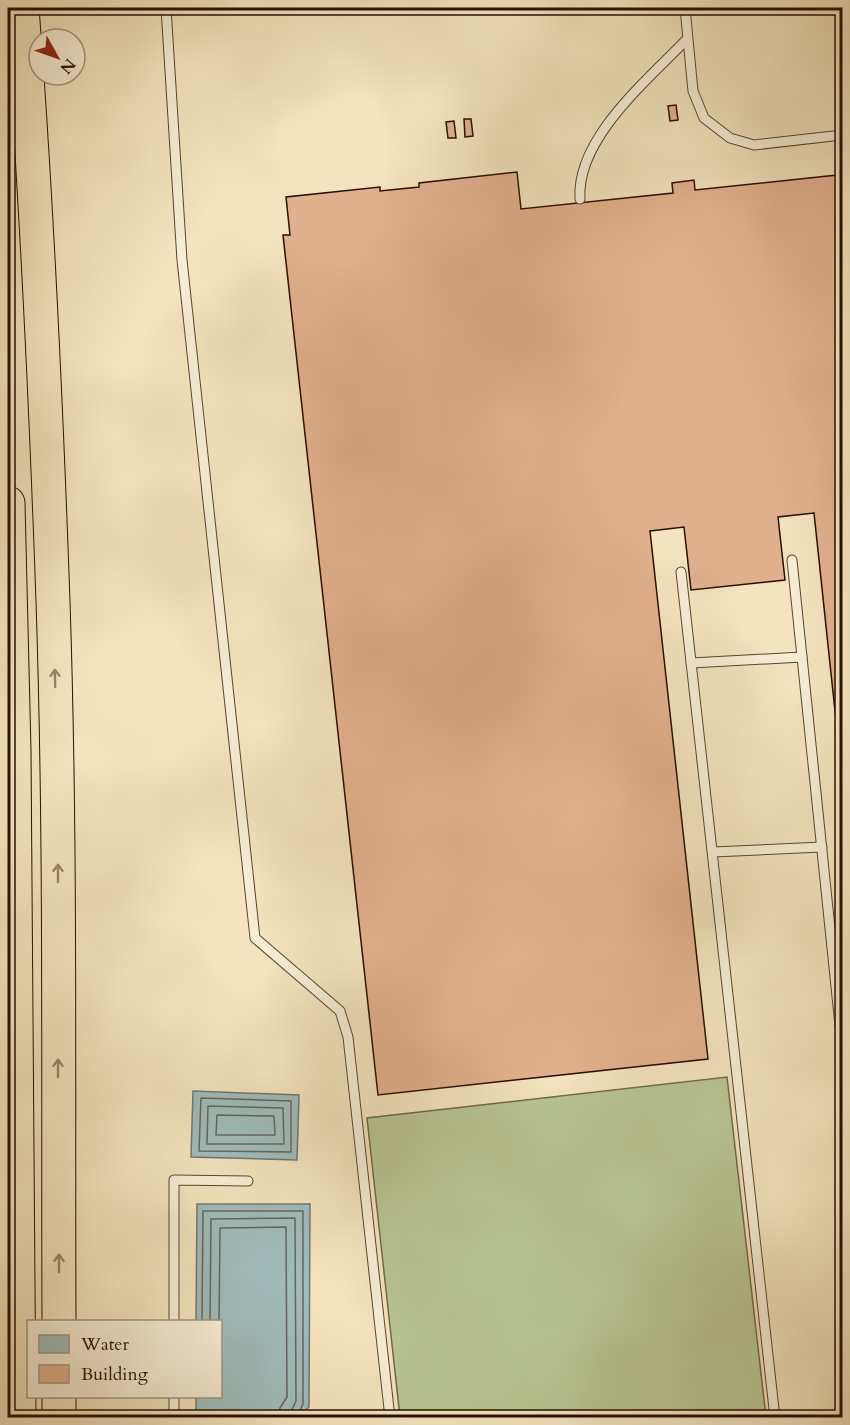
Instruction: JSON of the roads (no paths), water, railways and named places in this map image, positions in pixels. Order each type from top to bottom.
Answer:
[{"type":"highway","points":[[22,8],[32,137],[53,602],[57,822],[59,1320]]},
{"type":"highway","points":[[8,502],[14,763],[19,1418]]},
{"type":"highway","points":[[59,1398],[59,1418]]},
{"type":"lane","points":[[166,8],[182,260],[255,938],[340,1011],[348,1037],[390,1418]]},
{"type":"lane","points":[[685,8],[693,91],[704,118],[730,138],[754,145],[843,135]]},
{"type":"lane","points":[[580,199],[579,185],[592,149],[619,110],[687,39]]},
{"type":"lane","points":[[792,560],[843,1045]]},
{"type":"lane","points":[[681,572],[775,1418]]},
{"type":"lane","points":[[691,663],[802,657]]},
{"type":"lane","points":[[713,852],[822,847]]},
{"type":"lane","points":[[174,1320],[174,1180],[248,1181]]},
{"type":"lane","points":[[174,1398],[174,1418]]},
{"type":"water","points":[[193,1091],[299,1095],[297,1160],[191,1157]]},
{"type":"water","points":[[197,1204],[310,1204],[309,1407],[299,1417],[196,1417],[196,1398],[222,1398],[222,1320],[196,1320]]}]
